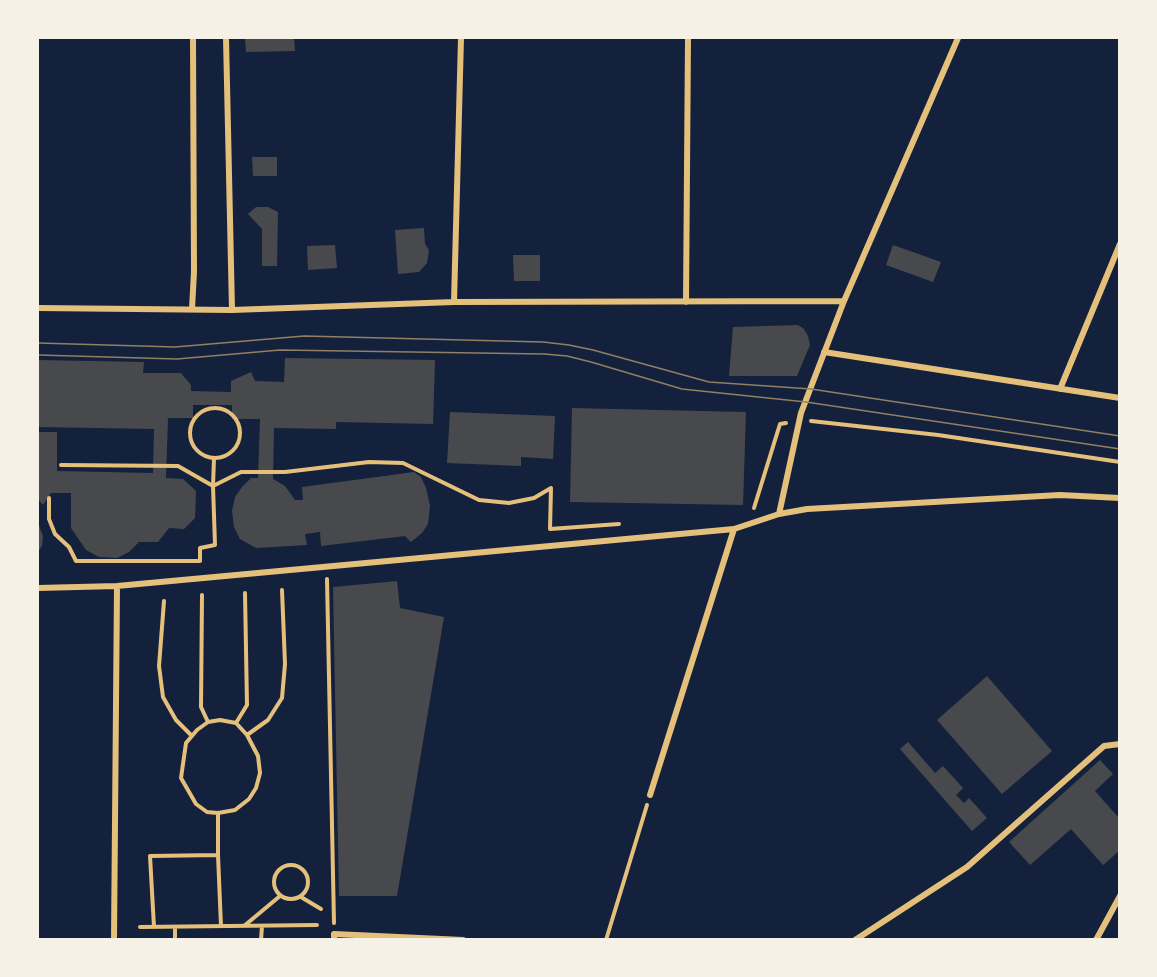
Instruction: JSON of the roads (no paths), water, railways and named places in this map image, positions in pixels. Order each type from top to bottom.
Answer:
[{"type":"street","points":[[192,309],[194,272],[193,38]]},
{"type":"street","points":[[226,38],[232,310]]},
{"type":"street","points":[[453,302],[461,38]]},
{"type":"street","points":[[686,302],[688,38]]},
{"type":"street","points":[[779,514],[799,420],[824,352],[958,38]]},
{"type":"street","points":[[1060,390],[1119,244]]},
{"type":"street","points":[[38,308],[232,310],[453,302],[844,301]]},
{"type":"street","points":[[824,352],[1119,398]]},
{"type":"street","points":[[38,588],[117,586],[734,529],[779,514],[807,509],[1060,495],[1119,498]]},
{"type":"street","points":[[650,795],[734,529]]},
{"type":"street","points":[[114,939],[117,586]]},
{"type":"street","points":[[855,939],[968,867],[1104,746],[1119,744]]},
{"type":"street","points":[[1095,939],[1119,896]]},
{"type":"street","points":[[334,936],[463,939]]},
{"type":"tram line","points":[[38,343],[175,347],[304,336],[543,342],[593,350],[709,382],[811,389],[1120,436]]},
{"type":"tram line","points":[[38,355],[177,359],[280,350],[544,354],[567,356],[591,362],[682,389],[806,402],[1120,449]]}]
